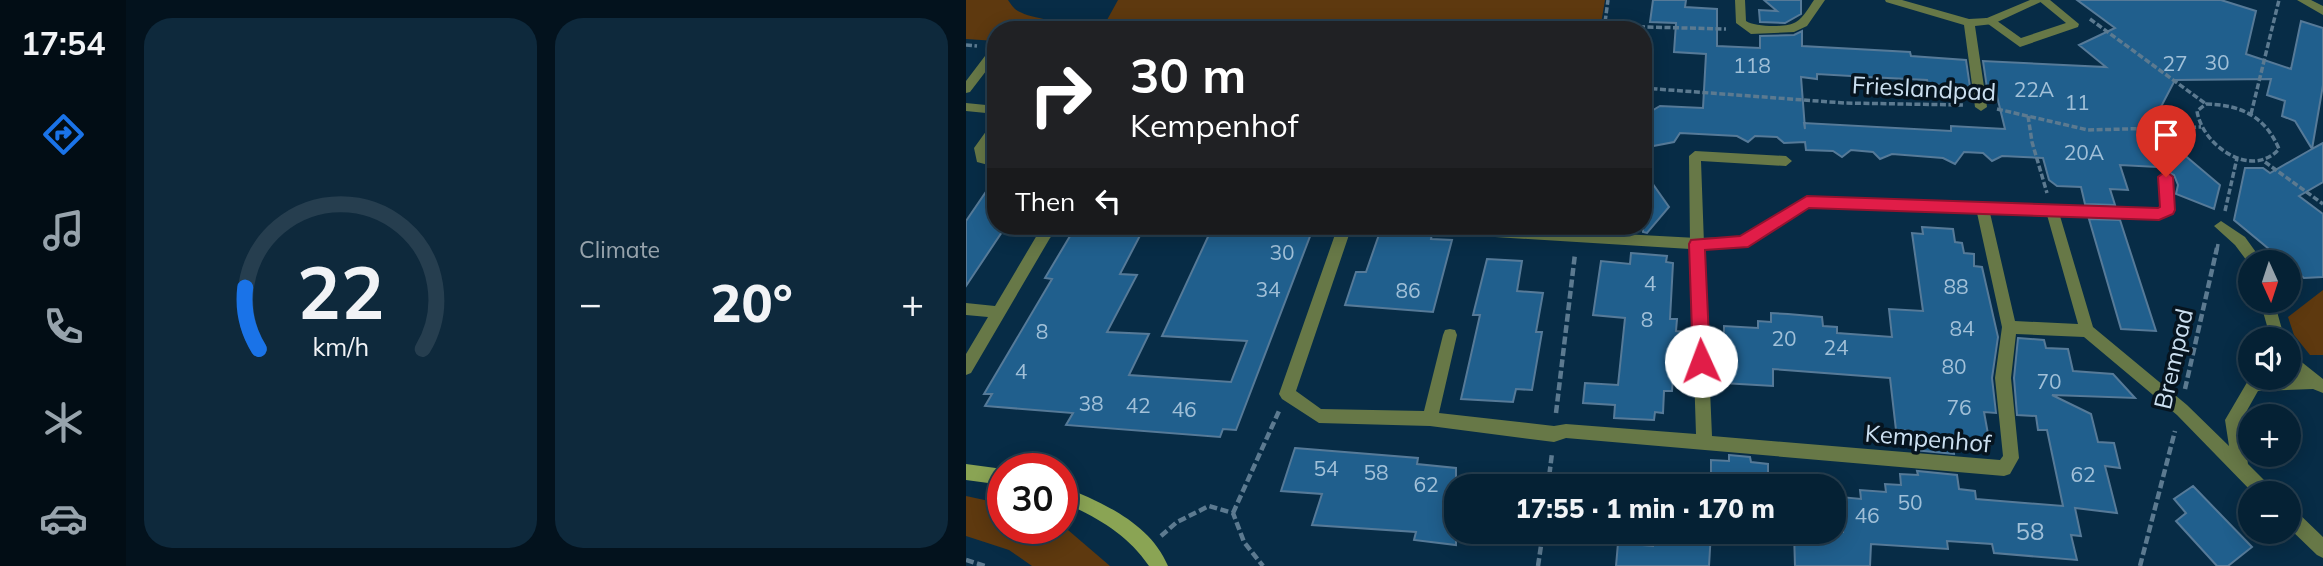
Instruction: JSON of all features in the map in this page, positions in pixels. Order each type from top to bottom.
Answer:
[{"type":"street","points":[[1740,0],[1741,23],[1751,30],[1794,29],[1803,23],[1820,0]]},
{"type":"street","points":[[1890,0],[1969,23],[1989,21],[2042,0],[2074,24],[2021,43],[1989,21]]},
{"type":"street","points":[[2302,0],[2323,11]]},
{"type":"street","points":[[1969,23],[1981,107]]},
{"type":"street","points":[[966,89],[987,62]]},
{"type":"street","points":[[966,107],[987,109]]},
{"type":"street","points":[[987,138],[980,148],[981,159],[987,160]]},
{"type":"street","points":[[1704,442],[1695,156],[1786,161]]},
{"type":"street","points":[[1544,235],[1697,244],[1742,242],[1807,202],[2159,214],[2168,210],[2166,177]]},
{"type":"street","name":"Kempenhof","points":[[1287,394],[1319,415],[1430,419],[1560,433],[1704,442],[2004,468],[2011,458],[2003,378],[2009,327],[1982,206]]},
{"type":"street","points":[[2052,209],[2087,331],[2181,410],[2238,465]]},
{"type":"street","points":[[2221,226],[2247,250]]},
{"type":"street","points":[[966,368],[1044,235]]},
{"type":"street","points":[[1287,394],[1342,235]]},
{"type":"street","points":[[966,309],[998,312]]},
{"type":"street","points":[[2009,327],[2087,331]]},
{"type":"street","points":[[1430,419],[1450,335]]},
{"type":"street","points":[[2301,369],[2318,384]]},
{"type":"street","points":[[2242,404],[2254,384],[2318,384]]},
{"type":"street","points":[[2238,411],[2233,420],[2238,454]]},
{"type":"street","points":[[2240,467],[2253,481]]},
{"type":"street","points":[[966,472],[987,475]]},
{"type":"street","points":[[1078,501],[1110,514],[1148,548],[1159,566]]},
{"type":"street","points":[[2301,528],[2323,549]]},
{"type":"path","points":[[1606,21],[1608,0]]},
{"type":"path","points":[[2251,114],[2279,0]]},
{"type":"path","points":[[2086,16],[2206,104],[2225,104],[2241,108],[2272,130],[2279,149],[2274,157],[2265,162]]},
{"type":"path","points":[[1652,29],[1751,30]]},
{"type":"path","name":"Frieslandpad","points":[[1652,89],[1844,103],[1957,104],[2088,130],[2200,127]]},
{"type":"path","points":[[2206,104],[2197,111],[2200,127],[2227,152],[2237,158],[2265,162],[2323,204]]},
{"type":"path","points":[[2028,116],[2032,142],[2052,209]]},
{"type":"path","name":"Brempad","points":[[2140,566],[2181,410],[2237,158]]},
{"type":"path","points":[[1551,474],[1560,433],[1577,237]]},
{"type":"path","points":[[1263,566],[1244,542],[1233,513],[1287,394]]},
{"type":"path","points":[[1148,548],[1177,522],[1209,506],[1233,513]]},
{"type":"path","points":[[1538,566],[1541,544]]},
{"type":"path","points":[[966,559],[985,566]]},
{"type":"shaded area","points":[[966,0],[1008,0],[1022,13],[1060,21],[987,21],[987,40],[966,39]]},
{"type":"shaded area","points":[[1118,0],[1605,0],[1602,21],[1103,21],[1107,20]]},
{"type":"shaded area","points":[[2323,290],[2323,355],[2310,355],[2301,344],[2301,327],[2291,327],[2288,317],[2293,313],[2301,313],[2301,307]]},
{"type":"shaded area","points":[[966,496],[987,501],[987,543],[966,536]]},
{"type":"shaded area","points":[[1078,539],[1110,566],[1032,566],[1009,550],[991,544],[1078,544]]},
{"type":"building","points":[[1653,0],[1686,0],[1685,7],[1717,9],[1717,46],[1760,48],[1760,36],[1794,35],[1802,31],[1802,46],[1910,52],[1911,56],[1966,60],[1970,87],[1928,84],[1927,80],[1817,74],[1817,79],[1801,77],[1805,123],[1951,131],[1951,126],[2005,129],[1995,88],[1987,88],[1983,61],[2106,67],[2079,45],[2115,28],[2077,0],[2221,0],[2256,11],[2246,54],[2291,69],[2301,21],[2323,28],[2323,85],[2312,149],[2295,121],[2282,116],[2285,101],[2267,95],[2271,79],[2175,80],[2143,141],[2169,142],[2220,185],[2214,209],[2176,194],[2178,185],[2174,175],[2158,167],[2120,165],[2128,190],[2110,189],[2115,205],[2085,204],[2081,187],[2057,186],[2049,180],[2043,158],[2002,156],[1992,161],[1983,153],[1964,152],[1955,164],[1943,158],[1892,154],[1880,159],[1873,152],[1851,150],[1842,157],[1833,151],[1806,150],[1805,142],[1784,143],[1777,137],[1755,136],[1748,142],[1737,136],[1680,133],[1674,142],[1652,146],[1652,111],[1660,106],[1703,108],[1706,54],[1674,52],[1676,23],[1650,21]]},
{"type":"building","points":[[1764,0],[1801,0],[1801,14],[1785,23],[1760,22],[1759,10],[1777,11]]},
{"type":"building","points":[[2323,143],[2323,182],[2299,196],[2323,214],[2323,277],[2304,278],[2301,276],[2301,250],[2270,250],[2234,220],[2245,168],[2263,168],[2270,173]]},
{"type":"building","points":[[1652,183],[1669,207],[1652,227]]},
{"type":"building","points":[[987,190],[987,235],[1000,235],[966,286],[966,221]]},
{"type":"building","points":[[2089,219],[2120,220],[2156,331],[2121,329]]},
{"type":"building","points":[[1922,227],[1953,229],[1955,242],[1962,243],[1964,253],[1974,254],[1974,266],[1982,267],[1998,337],[1992,378],[1996,413],[1984,412],[1990,445],[1953,443],[1954,454],[1914,450],[1911,431],[1896,430],[1890,378],[1773,369],[1773,386],[1723,383],[1724,326],[1758,328],[1758,321],[1771,322],[1771,313],[1822,317],[1823,326],[1837,327],[1837,333],[1892,337],[1889,309],[1923,311],[1912,233],[1923,234]]},
{"type":"building","points":[[1071,235],[1140,235],[1120,274],[1137,275],[1107,332],[1149,334],[1129,375],[1231,382],[1247,341],[1162,336],[1209,235],[1311,235],[1236,430],[1223,429],[1220,437],[1066,425],[1073,413],[985,406],[992,394],[984,394],[1052,279],[1045,278]]},
{"type":"building","points":[[1379,235],[1432,235],[1431,239],[1452,240],[1433,312],[1345,305],[1356,272],[1366,272]]},
{"type":"building","points":[[1631,253],[1667,256],[1666,262],[1673,263],[1670,319],[1677,319],[1676,331],[1686,332],[1684,378],[1673,378],[1672,391],[1664,391],[1663,413],[1655,412],[1654,420],[1614,418],[1615,405],[1583,403],[1585,383],[1618,385],[1625,318],[1593,315],[1601,261],[1630,264]]},
{"type":"building","points":[[1487,259],[1522,261],[1517,291],[1543,293],[1536,332],[1542,332],[1532,390],[1516,389],[1513,402],[1461,399],[1480,315],[1473,315]]},
{"type":"building","points":[[2018,338],[2044,340],[2046,348],[2068,349],[2073,371],[2113,374],[2135,398],[2052,395],[2091,414],[2098,442],[2114,443],[2120,468],[2105,466],[2117,513],[2075,508],[2081,536],[2071,535],[2077,560],[1994,553],[1992,544],[1947,541],[1948,549],[1871,544],[1870,566],[1795,566],[1794,544],[1846,544],[1846,498],[1861,499],[1860,490],[1886,492],[1885,484],[1901,485],[1900,474],[1918,475],[1917,471],[1957,475],[1959,489],[1975,491],[1976,499],[2063,506],[2047,430],[2038,430],[2036,416],[2017,415],[2014,378]]},
{"type":"building","points":[[1295,448],[1418,458],[1417,464],[1456,468],[1456,474],[1444,474],[1444,544],[1414,540],[1416,532],[1312,525],[1322,494],[1281,491]]},
{"type":"building","points":[[1729,455],[1750,457],[1751,462],[1768,464],[1768,474],[1711,474],[1711,460],[1729,461]]},
{"type":"building","points":[[2193,486],[2238,533],[2238,544],[2249,544],[2252,547],[2228,566],[2217,566],[2176,521],[2186,513],[2174,499]]},
{"type":"building","points":[[1618,544],[1710,544],[1709,566],[1616,566]]},
{"type":"route","points":[[1701,361],[1697,244],[1742,242],[1807,202],[2159,214],[2168,210],[2166,177]]}]
